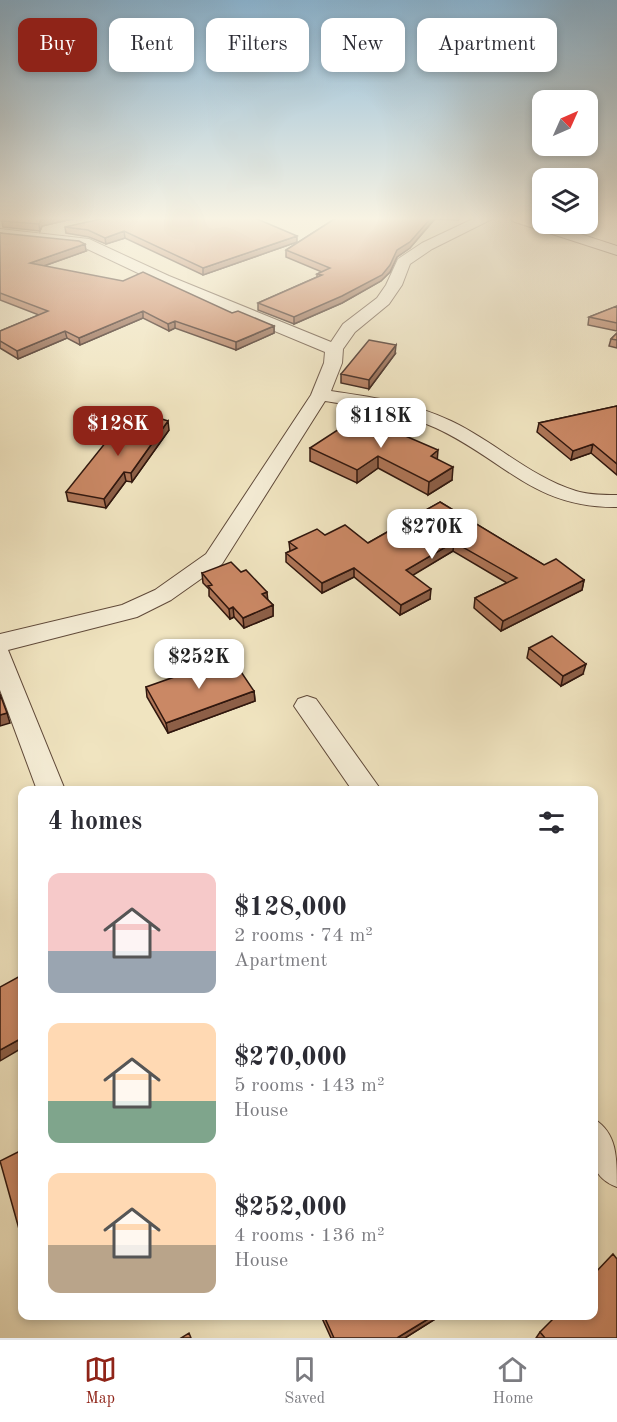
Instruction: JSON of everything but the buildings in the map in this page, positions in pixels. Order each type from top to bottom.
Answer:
[{"type":"street","points":[[167,280],[221,301],[252,317],[334,350]]},
{"type":"street","points":[[0,644],[129,611],[163,596],[214,559],[320,395],[333,363],[334,350],[349,328],[383,301],[396,280]]},
{"type":"street","points":[[320,395],[408,411],[444,424],[477,442],[536,483],[549,489],[599,504],[617,501]]},
{"type":"street","points":[[0,656],[49,786]]},
{"type":"street","points":[[308,706],[364,786]]},
{"type":"street","points":[[598,1143],[617,1168]]}]
